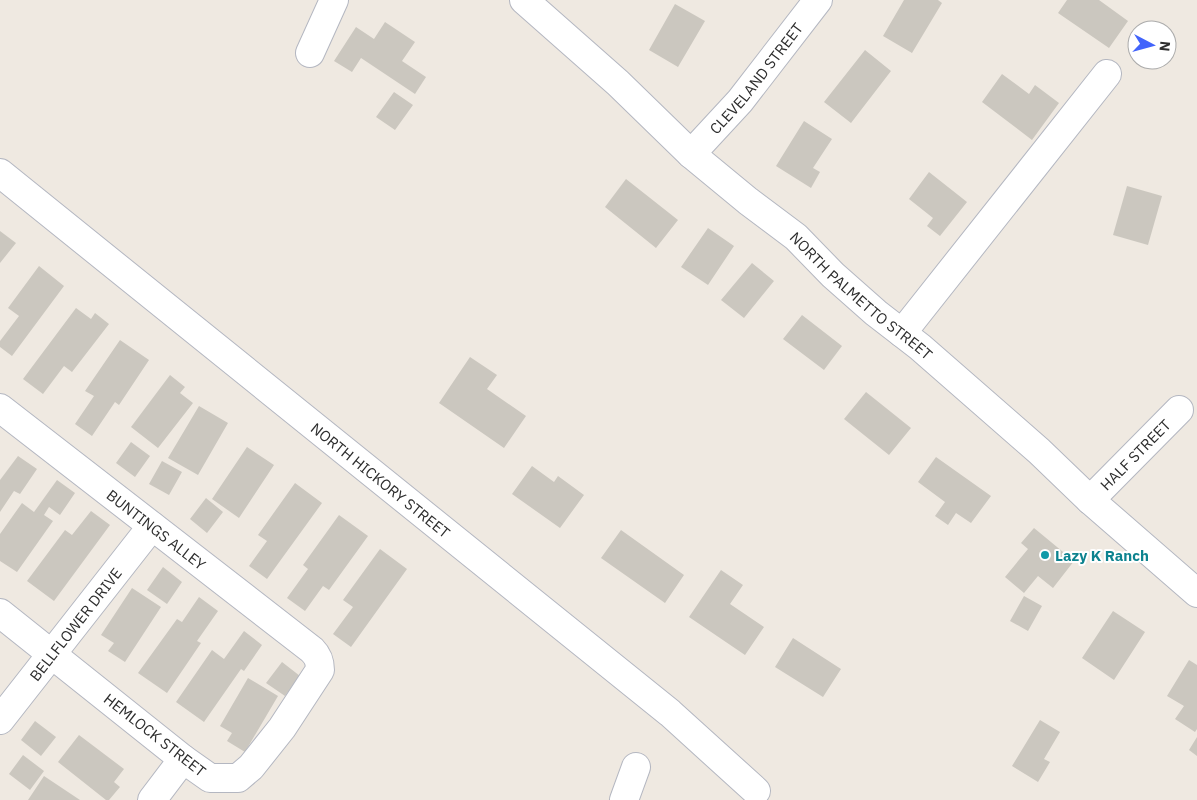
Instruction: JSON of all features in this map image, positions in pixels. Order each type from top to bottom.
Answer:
[{"type":"street","points":[[310,53],[334,0]]},
{"type":"street","name":"NORTH PALMETTO STREET","points":[[524,0],[618,84],[692,154],[748,201],[796,237],[833,275],[1039,451],[1090,500],[1197,592]]},
{"type":"street","name":"CLEVELAND STREET","points":[[692,154],[740,101],[818,0]]},
{"type":"street","points":[[902,332],[1107,74]]},
{"type":"street","name":"NORTH HICKORY STREET","points":[[0,173],[663,706],[756,791]]},
{"type":"street","name":"BUNTINGS ALLEY","points":[[0,408],[312,650]]},
{"type":"street","name":"HALF STREET","points":[[1090,500],[1179,410]]},
{"type":"street","name":"BELLFLOWER DRIVE","points":[[0,720],[152,526]]},
{"type":"street","name":"HEMLOCK STREET","points":[[0,613],[182,759],[210,778],[238,778],[251,768],[282,728],[320,670],[320,663],[312,650]]},
{"type":"street","points":[[152,800],[182,759]]},
{"type":"street","points":[[624,800],[636,767]]},
{"type":"building","points":[[904,0],[938,0],[942,3],[912,53],[883,36]]},
{"type":"building","points":[[1067,0],[1099,0],[1127,20],[1127,22],[1109,48],[1058,13]]},
{"type":"building","points":[[675,4],[705,21],[678,67],[649,50]]},
{"type":"building","points":[[385,22],[415,42],[402,61],[426,77],[415,94],[361,58],[352,72],[334,61],[356,27],[374,39]]},
{"type":"building","points":[[865,50],[891,71],[851,123],[824,102]]},
{"type":"building","points":[[1002,74],[1029,94],[1035,85],[1059,103],[1032,140],[982,102]]},
{"type":"building","points":[[394,92],[413,105],[395,130],[376,117]]},
{"type":"building","points":[[804,121],[832,139],[813,168],[820,172],[811,188],[776,166]]},
{"type":"building","points":[[929,172],[967,202],[940,236],[927,226],[933,218],[909,199]]},
{"type":"building","points":[[626,179],[678,220],[656,248],[605,207]]},
{"type":"building","points":[[1127,186],[1162,196],[1148,245],[1113,235]]},
{"type":"building","points":[[708,228],[734,246],[708,285],[681,267]]},
{"type":"building","points":[[0,231],[16,243],[0,263]]},
{"type":"building","points":[[752,263],[774,281],[744,318],[721,300]]},
{"type":"building","points":[[39,266],[64,286],[12,356],[0,347],[0,341],[19,316],[8,308]]},
{"type":"building","points":[[76,308],[91,319],[95,313],[109,324],[72,372],[64,366],[43,394],[23,379]]},
{"type":"building","points":[[802,315],[842,346],[824,370],[783,339]]},
{"type":"building","points":[[120,340],[149,360],[119,405],[115,402],[92,436],[75,424],[94,396],[85,391]]},
{"type":"building","points":[[470,357],[497,375],[487,389],[526,416],[504,448],[439,403]]},
{"type":"building","points":[[170,375],[185,387],[180,393],[193,403],[158,448],[131,427]]},
{"type":"building","points":[[866,392],[911,428],[889,455],[844,419]]},
{"type":"building","points":[[199,406],[228,423],[198,475],[168,458]]},
{"type":"building","points":[[131,442],[150,456],[135,477],[116,463]]},
{"type":"building","points":[[247,447],[274,465],[239,518],[212,499]]},
{"type":"building","points":[[18,456],[37,469],[20,494],[14,491],[0,512],[0,480]]},
{"type":"building","points":[[936,457],[991,496],[971,523],[956,513],[948,525],[935,516],[945,502],[918,482]]},
{"type":"building","points":[[162,461],[182,472],[169,495],[149,484]]},
{"type":"building","points":[[532,466],[554,482],[558,476],[584,495],[560,528],[512,494]]},
{"type":"building","points":[[57,480],[75,493],[60,515],[49,507],[44,515],[53,521],[17,572],[0,561],[0,534],[22,503],[34,512]]},
{"type":"building","points":[[295,483],[322,503],[267,579],[249,566],[267,541],[258,535]]},
{"type":"building","points":[[206,498],[223,512],[207,533],[190,519]]},
{"type":"building","points":[[91,511],[110,525],[54,601],[27,581],[65,530],[72,535]]},
{"type":"building","points":[[339,515],[368,536],[329,590],[323,586],[305,611],[287,598],[308,569],[303,565]]},
{"type":"building","name":"Lazy K Ranch","points":[[1034,528],[1074,561],[1053,588],[1038,576],[1024,593],[1005,577],[1028,549],[1021,543]]},
{"type":"building","points":[[621,530],[684,575],[665,603],[601,558]]},
{"type":"building","points":[[380,549],[407,569],[351,647],[333,634],[353,607],[343,600]]},
{"type":"building","points":[[163,567],[182,582],[167,604],[147,590]]},
{"type":"building","points":[[721,570],[743,585],[730,604],[764,627],[745,655],[689,617]]},
{"type":"building","points":[[132,588],[161,607],[125,662],[108,651],[114,643],[101,635]]},
{"type":"building","points":[[1024,596],[1042,606],[1028,631],[1010,621]]},
{"type":"building","points":[[199,597],[218,611],[197,641],[201,643],[167,693],[138,673],[177,619],[182,622]]},
{"type":"building","points":[[1113,611],[1145,632],[1114,680],[1082,658]]},
{"type":"building","points":[[244,631],[262,645],[244,671],[241,669],[204,722],[176,702],[212,650],[224,659]]},
{"type":"building","points":[[793,638],[841,669],[823,697],[775,667]]},
{"type":"building","points":[[1189,660],[1197,665],[1197,729],[1195,732],[1175,719],[1184,706],[1167,696]]},
{"type":"building","points":[[282,662],[300,676],[285,696],[266,683]]},
{"type":"building","points":[[248,678],[278,696],[245,752],[227,741],[232,733],[220,726]]},
{"type":"building","points":[[1040,720],[1060,732],[1044,759],[1050,762],[1038,782],[1012,766]]},
{"type":"building","points":[[35,721],[56,737],[41,756],[21,740]]},
{"type":"building","points":[[79,735],[124,769],[114,782],[120,787],[109,800],[106,800],[58,762]]},
{"type":"building","points":[[1197,737],[1197,756],[1189,750]]},
{"type":"building","points":[[23,755],[44,771],[30,790],[9,774]]},
{"type":"building","points":[[44,776],[80,800],[28,800]]},
{"type":"place","name":"Lazy K Ranch","points":[[1045,555]]}]
